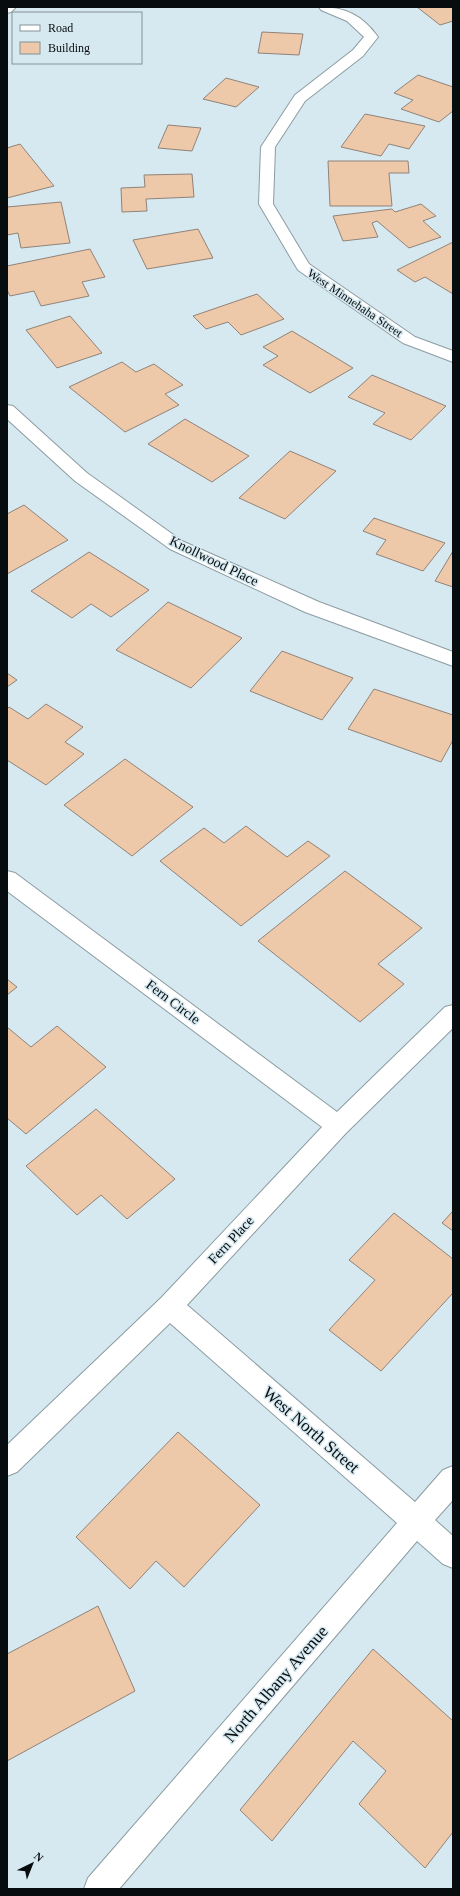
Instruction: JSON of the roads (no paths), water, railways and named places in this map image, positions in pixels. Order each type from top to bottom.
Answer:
[{"type":"street","name":"West Minnehaha Street","points":[[326,7],[352,18],[371,37],[358,53],[300,98],[268,147],[266,204],[303,267],[409,340],[453,357]]},
{"type":"street","name":"Knollwood Place","points":[[7,410],[81,477],[176,545],[312,607],[453,658]]},
{"type":"street","name":"Fern Circle","points":[[7,879],[338,1126]]},
{"type":"street","name":"Fern Place","points":[[7,1463],[170,1306],[338,1126],[453,1014]]},
{"type":"street","name":"West North Street","points":[[170,1306],[453,1554]]},
{"type":"street","name":"North Albany Avenue","points":[[99,1889],[453,1479]]}]
